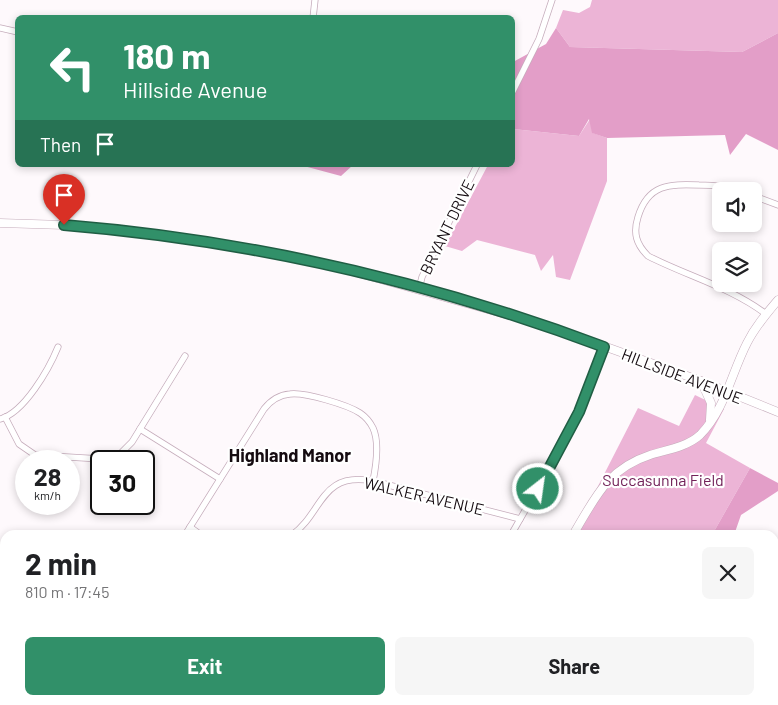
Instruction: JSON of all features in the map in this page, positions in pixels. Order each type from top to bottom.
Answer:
[{"type":"main road","name":"HILLSIDE AVENUE","points":[[0,224],[103,228],[229,245],[332,266],[520,317],[701,381],[778,412]]},
{"type":"main road","points":[[576,530],[604,486],[618,470],[633,461],[689,442],[700,435],[710,422],[726,392],[747,343],[766,314],[778,300]]},
{"type":"main road","points":[[701,381],[711,403],[710,422]]},
{"type":"street","points":[[313,15],[315,0]]},
{"type":"street","points":[[515,87],[539,39],[552,0]]},
{"type":"street","points":[[0,28],[15,31]]},
{"type":"street","name":"BRYANT DRIVE","points":[[419,289],[422,277],[476,167]]},
{"type":"street","points":[[712,186],[664,186],[646,199],[636,224],[635,236],[640,248],[648,256],[726,288],[746,299],[766,314]]},
{"type":"street","points":[[762,199],[778,205]]},
{"type":"street","points":[[514,530],[566,439],[604,347]]},
{"type":"street","points":[[58,348],[51,365],[23,403],[2,418],[19,444],[35,455],[44,457],[101,459],[118,456],[125,451],[140,429],[186,356]]},
{"type":"street","points":[[188,530],[268,404],[278,397],[292,394],[352,410],[365,417],[373,429],[376,442],[374,481]]},
{"type":"street","points":[[140,429],[220,479]]},
{"type":"street","name":"WALKER AVENUE","points":[[298,530],[322,497],[332,488],[350,481],[374,481],[520,519]]},
{"type":"street","points":[[190,527],[194,530]]},
{"type":"green space","points":[[592,0],[778,0],[778,33],[742,52],[570,47],[556,28],[563,10],[579,13],[590,7]]},
{"type":"green space","points":[[590,119],[593,133],[607,138],[607,181],[570,280],[556,277],[553,255],[541,271],[535,255],[477,240],[462,251],[445,246],[487,167],[515,167],[515,129],[579,136]]},
{"type":"green space","name":"Succasunna Field","points":[[695,395],[724,409],[706,443],[750,468],[715,530],[576,530],[638,408],[679,426]]},
{"type":"shaded area","points":[[556,28],[570,47],[742,52],[778,33],[778,150],[746,134],[730,155],[725,135],[607,138],[592,133],[589,119],[579,136],[515,129],[515,61],[546,44]]},
{"type":"shaded area","points":[[307,167],[351,167],[341,176]]},
{"type":"shaded area","points":[[750,468],[778,483],[778,491],[741,515],[736,530],[715,530]]},
{"type":"district","name":"Highland Manor","points":[[290,456]]},
{"type":"route","points":[[64,225],[103,228],[229,245],[341,268],[520,317],[604,347],[579,412],[538,489]]}]
